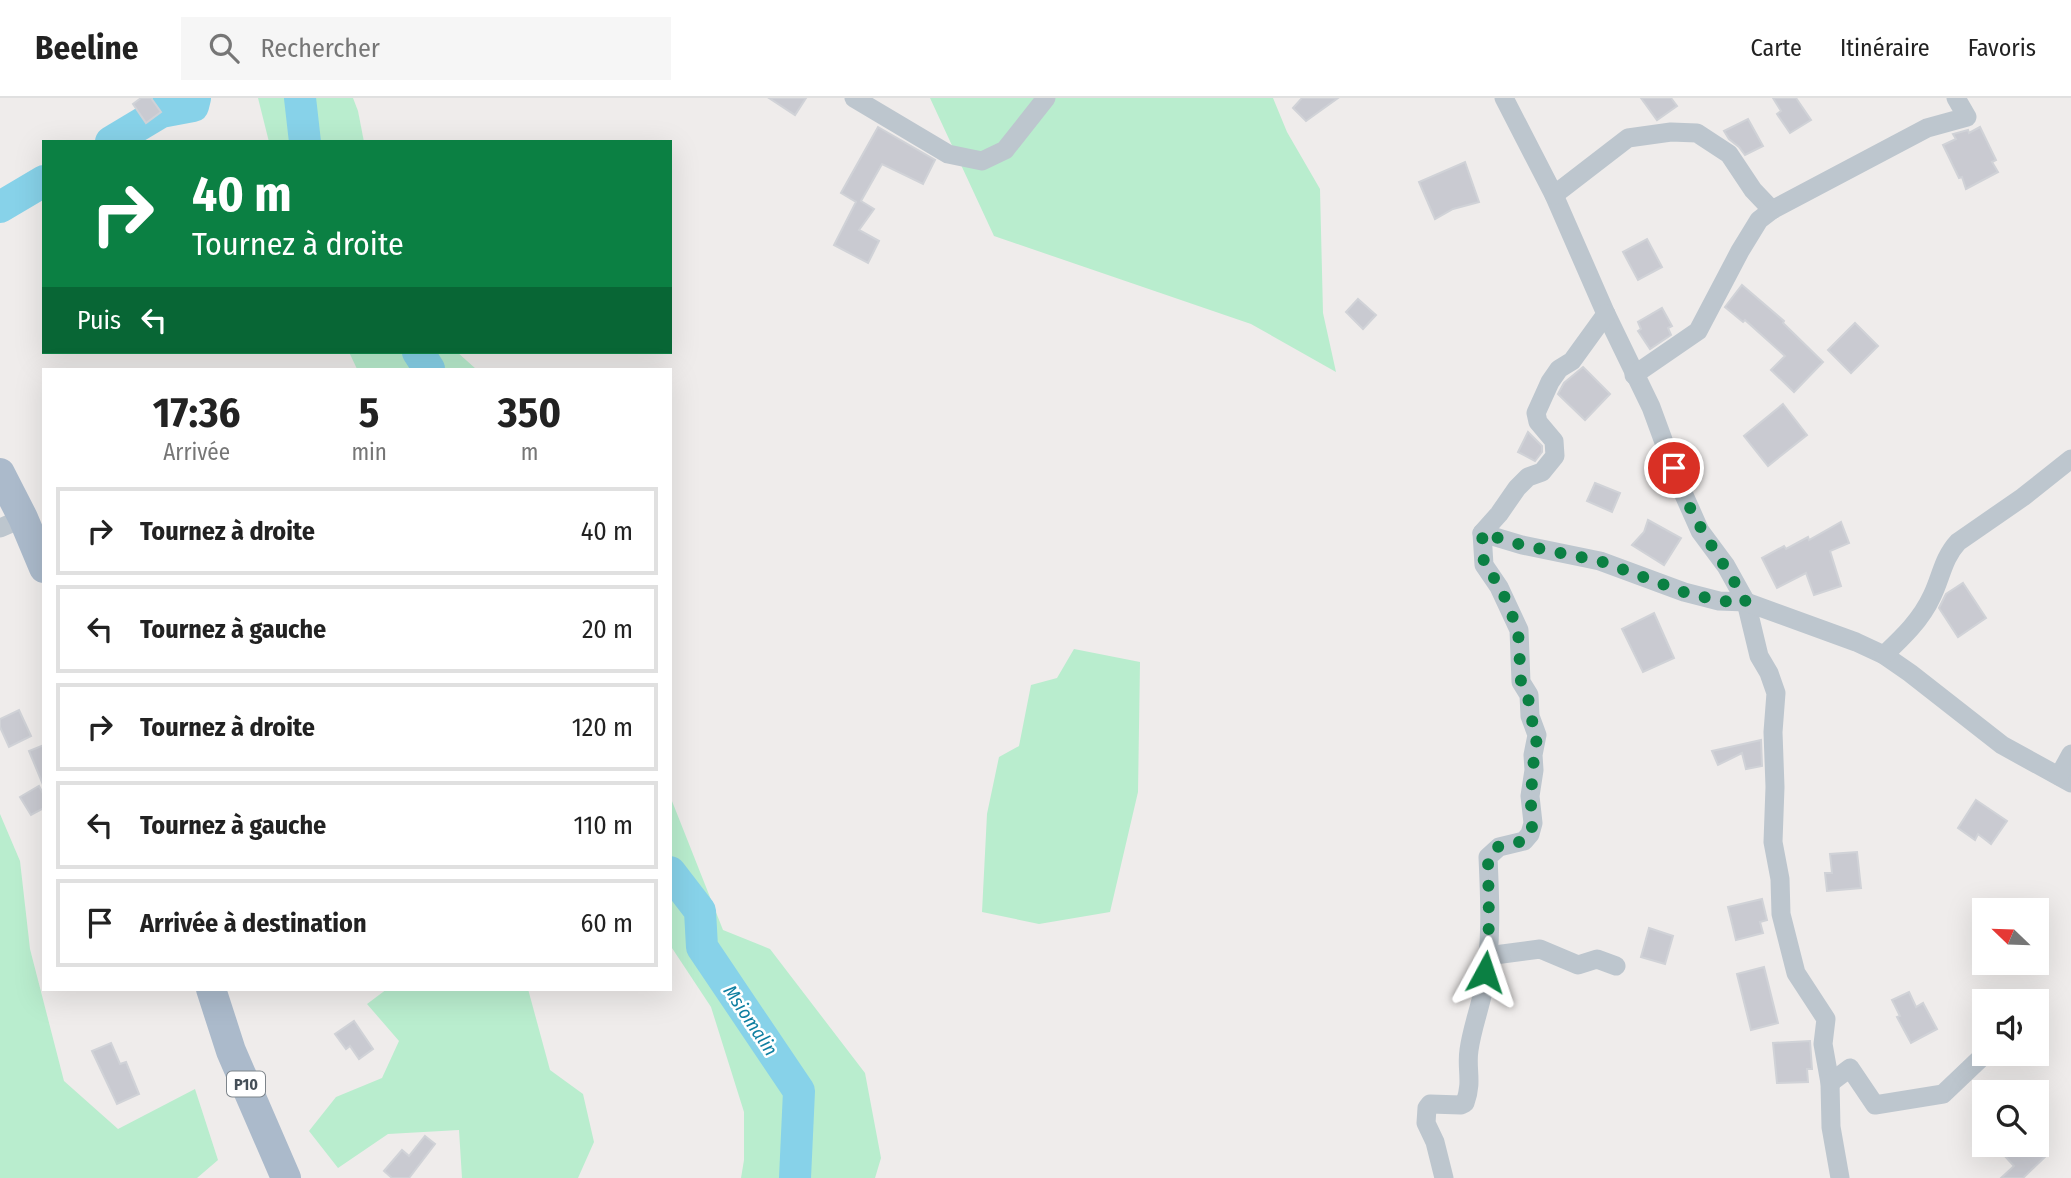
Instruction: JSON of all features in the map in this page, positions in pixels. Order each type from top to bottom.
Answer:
[{"type":"main road","points":[[0,473],[12,523],[42,565]]},
{"type":"main road","name":"P10","points":[[212,991],[231,1051],[286,1178]]},
{"type":"street","points":[[854,98],[948,154],[982,161],[1005,150],[1046,98]]},
{"type":"street","points":[[1504,98],[1554,195],[1605,314],[1651,407],[1700,531],[1727,566],[1746,602],[1759,656],[1776,692],[1773,732],[1773,842],[1780,879],[1781,914],[1796,974],[1826,1019],[1824,1044],[1830,1083],[1831,1128],[1840,1178]]},
{"type":"street","points":[[1634,375],[1698,331],[1759,220],[1772,210],[1927,128],[1967,117],[1956,98]]},
{"type":"street","points":[[1554,195],[1628,138],[1671,132],[1697,133],[1730,154],[1754,190],[1772,210]]},
{"type":"street","points":[[1444,1178],[1435,1142],[1426,1123],[1426,1108],[1430,1104],[1465,1103],[1470,1083],[1468,1054],[1484,987],[1487,957],[1488,857],[1499,846],[1524,841],[1530,834],[1533,823],[1530,796],[1533,755],[1538,735],[1530,716],[1528,695],[1521,682],[1518,630],[1500,586],[1484,565],[1482,533],[1517,488],[1528,477],[1542,472],[1555,456],[1554,441],[1538,422],[1536,413],[1559,369],[1572,361],[1605,314]]},
{"type":"street","points":[[1884,655],[1920,619],[1933,594],[1949,551],[2071,459]]},
{"type":"street","points":[[1482,533],[1522,545],[1600,561],[1684,592],[1719,601],[1746,602],[1809,624],[1884,655],[2002,745],[2065,779],[2071,754]]},
{"type":"street","points":[[1487,957],[1541,949],[1578,965],[1597,960],[1616,966]]},
{"type":"street","points":[[1830,1083],[1850,1068],[1875,1105],[1943,1094],[1972,1066]]},
{"type":"green space","points":[[258,98],[353,98],[364,140],[268,140]]},
{"type":"green space","points":[[930,98],[1273,98],[1287,132],[1320,189],[1323,313],[1336,372],[1251,324],[994,236]]},
{"type":"green space","points":[[350,354],[459,354],[475,368],[357,368]]},
{"type":"green space","points":[[1074,649],[1140,662],[1138,792],[1110,912],[1039,924],[982,912],[987,814],[999,757],[1019,746],[1031,685],[1057,678]]},
{"type":"green space","points":[[672,801],[723,930],[770,949],[865,1073],[881,1158],[875,1178],[741,1178],[744,1160],[744,1112],[711,1007],[672,948]]},
{"type":"green space","points":[[0,814],[20,861],[30,949],[64,1081],[118,1129],[195,1089],[218,1160],[197,1178],[0,1178]]},
{"type":"green space","points":[[384,991],[529,991],[550,1070],[583,1094],[594,1142],[578,1178],[462,1178],[459,1130],[388,1134],[338,1168],[309,1131],[336,1097],[382,1078],[399,1041],[367,1004]]},
{"type":"building","points":[[141,98],[151,98],[161,112],[146,123],[133,104]]},
{"type":"building","points":[[769,98],[806,98],[795,115]]},
{"type":"building","points":[[1302,98],[1338,98],[1306,121],[1293,108]]},
{"type":"building","points":[[1641,98],[1671,98],[1677,106],[1657,120]]},
{"type":"building","points":[[1773,98],[1796,98],[1811,120],[1790,133],[1777,114],[1781,111]]},
{"type":"building","points":[[1748,119],[1763,146],[1745,155],[1724,131]]},
{"type":"building","points":[[878,127],[935,160],[923,184],[882,164],[861,201],[874,209],[859,230],[879,241],[868,263],[834,245],[856,202],[841,193]]},
{"type":"building","points":[[1980,127],[1996,160],[1992,162],[1998,172],[1966,189],[1943,145],[1956,139],[1953,134],[1968,130],[1969,133]]},
{"type":"building","points":[[1465,162],[1479,202],[1453,209],[1435,219],[1419,182]]},
{"type":"building","points":[[1647,239],[1662,267],[1638,280],[1623,252]]},
{"type":"building","points":[[1742,285],[1784,321],[1783,323],[1823,362],[1794,392],[1771,370],[1785,356],[1745,320],[1743,322],[1725,307]]},
{"type":"building","points":[[1358,299],[1376,315],[1363,329],[1346,312]]},
{"type":"building","points":[[1662,308],[1672,326],[1668,328],[1671,335],[1650,349],[1638,331],[1641,329],[1638,322]]},
{"type":"building","points":[[1855,323],[1878,346],[1851,373],[1828,350]]},
{"type":"building","points":[[1583,367],[1610,394],[1585,420],[1558,394],[1564,383]]},
{"type":"building","points":[[1783,404],[1807,435],[1768,466],[1744,436]]},
{"type":"building","points":[[1528,432],[1542,446],[1542,452],[1535,461],[1518,452]]},
{"type":"building","points":[[1595,483],[1620,493],[1612,512],[1587,501]]},
{"type":"building","points":[[1648,520],[1681,538],[1664,565],[1632,545],[1644,532]]},
{"type":"building","points":[[1841,522],[1849,543],[1830,551],[1841,586],[1814,595],[1806,573],[1777,588],[1762,558],[1784,546],[1786,549],[1808,537],[1809,540]]},
{"type":"building","points":[[1963,583],[1986,618],[1958,637],[1939,608],[1946,594]]},
{"type":"building","points":[[1654,613],[1674,658],[1643,672],[1622,629]]},
{"type":"building","points":[[19,710],[31,736],[9,747],[0,727],[0,719]]},
{"type":"building","points":[[1761,740],[1762,766],[1746,769],[1742,753],[1718,765],[1712,751]]},
{"type":"building","points":[[42,746],[42,782],[29,751]]},
{"type":"building","points":[[39,786],[42,791],[42,809],[31,815],[20,797]]},
{"type":"building","points":[[1976,800],[2007,821],[1991,844],[1978,834],[1975,840],[1958,828]]},
{"type":"building","points":[[1857,852],[1861,888],[1827,891],[1825,873],[1832,873],[1830,854]]},
{"type":"building","points":[[1762,899],[1767,920],[1760,922],[1763,933],[1736,940],[1728,907]]},
{"type":"building","points":[[1649,928],[1673,936],[1665,964],[1641,957]]},
{"type":"building","points":[[1764,967],[1778,1023],[1751,1030],[1737,974]]},
{"type":"building","points":[[1909,992],[1916,1007],[1923,1003],[1937,1029],[1911,1043],[1897,1017],[1900,1016],[1892,1000]]},
{"type":"building","points":[[354,1021],[373,1049],[359,1059],[350,1046],[346,1049],[335,1034]]},
{"type":"building","points":[[1810,1041],[1812,1069],[1807,1069],[1808,1082],[1777,1083],[1773,1043]]},
{"type":"building","points":[[111,1043],[120,1064],[126,1062],[139,1094],[117,1104],[92,1051]]},
{"type":"building","points":[[425,1136],[435,1144],[409,1178],[392,1178],[384,1171],[402,1150],[409,1156]]},
{"type":"building","points":[[2006,1157],[2045,1157],[2023,1178],[2001,1178],[2014,1166]]},
{"type":"waterway","points":[[114,140],[161,112],[193,106],[195,98]]},
{"type":"waterway","name":"Msiomalin","points":[[300,98],[305,140]]},
{"type":"waterway","points":[[0,207],[42,182]]},
{"type":"waterway","name":"Msiomalin","points":[[419,354],[428,368]]},
{"type":"waterway","name":"Msiomalin","points":[[672,875],[700,911],[702,947],[799,1091],[795,1178]]},
{"type":"route","points":[[1485,972],[1489,925],[1488,857],[1499,846],[1524,841],[1530,834],[1533,823],[1530,796],[1533,755],[1538,735],[1530,716],[1528,695],[1521,682],[1518,630],[1500,586],[1484,565],[1482,533],[1522,545],[1600,561],[1684,592],[1719,601],[1746,602],[1727,566],[1700,531],[1674,468]]}]
